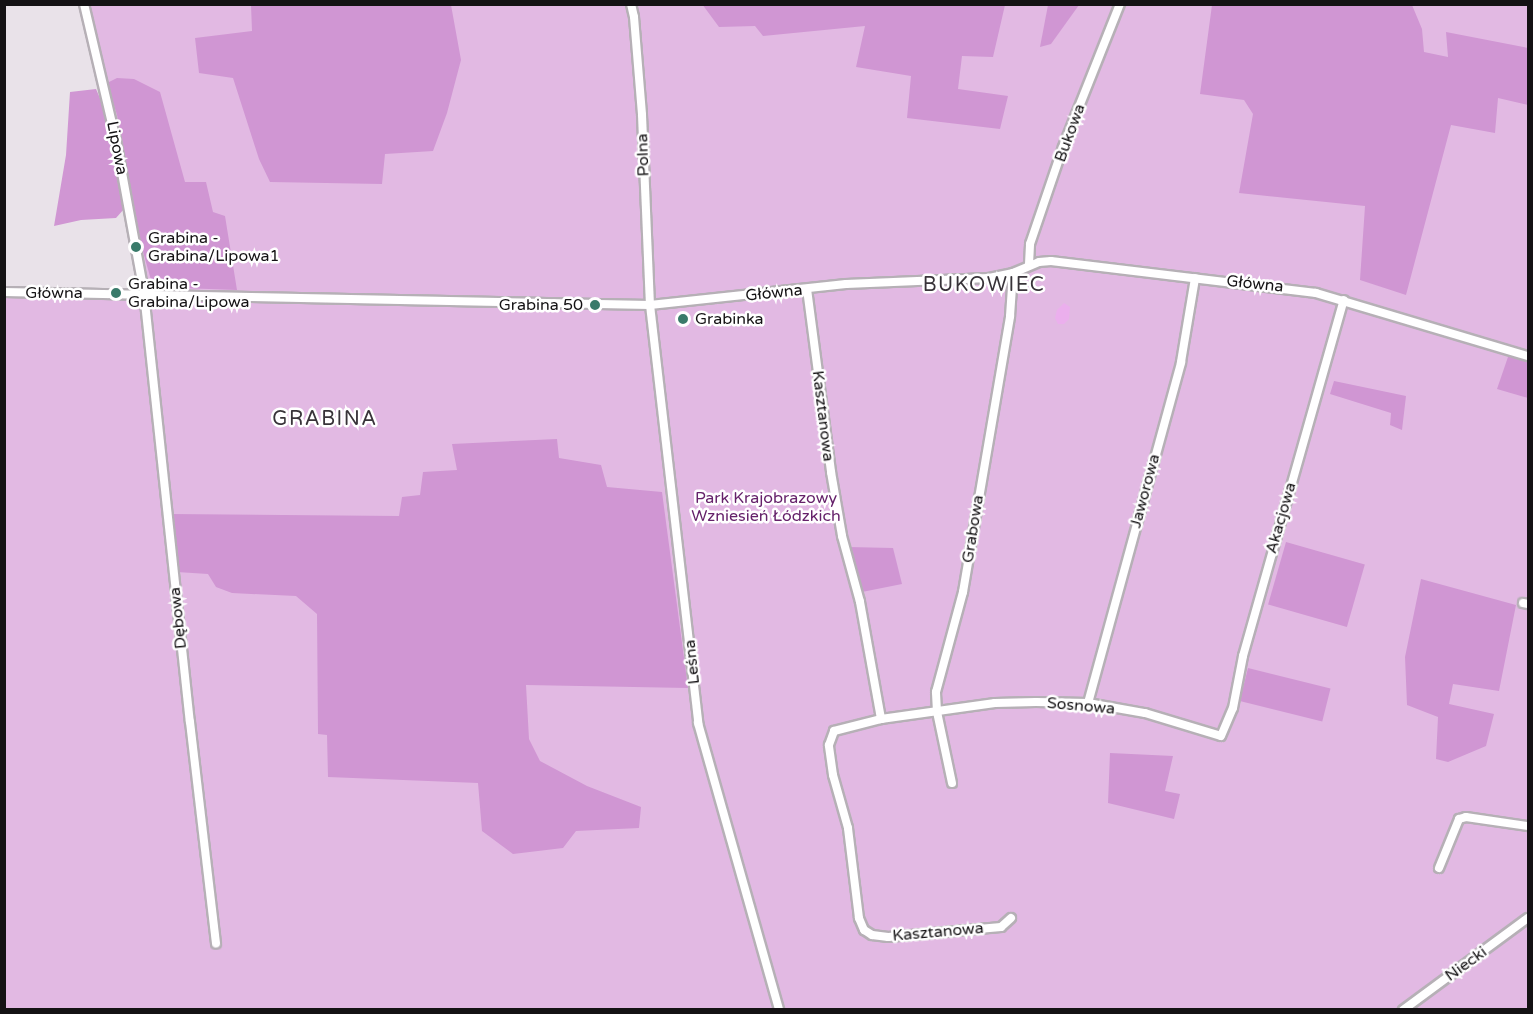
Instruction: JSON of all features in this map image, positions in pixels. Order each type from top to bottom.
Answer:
[{"type":"street","name":"Lipowa","points":[[84,4],[116,140],[144,293]]},
{"type":"street","name":"Polna","points":[[631,4],[642,115],[650,305]]},
{"type":"street","name":"Bukowa","points":[[1029,264],[1030,244],[1063,147],[1120,4]]},
{"type":"street","name":"Główna","points":[[4,292],[144,293],[650,305],[846,284],[988,278],[1012,273],[1029,264],[1052,261],[1287,288],[1344,300],[1528,356]]},
{"type":"street","name":"Grabowa","points":[[952,783],[937,712],[936,693],[963,592],[1010,316],[1012,273]]},
{"type":"street","name":"Jaworowa","points":[[1088,704],[1181,362],[1195,278]]},
{"type":"street","name":"Kasztanowa","points":[[807,289],[831,472],[842,536],[860,602],[880,719]]},
{"type":"street","name":"Dębowa","points":[[144,293],[188,712],[216,942]]},
{"type":"street","name":"Akacjowa","points":[[1221,736],[1233,708],[1243,656],[1344,300]]},
{"type":"street","name":"Leśna","points":[[650,305],[698,723],[779,1010]]},
{"type":"street","name":"Sosnowa","points":[[937,712],[995,703],[1088,704],[1145,713],[1221,736]]},
{"type":"street","name":"Kasztanowa","points":[[937,712],[880,719],[834,731],[828,745],[833,775],[850,838],[855,895],[864,930],[872,935],[888,937],[1001,927],[1011,918]]},
{"type":"street","points":[[1439,868],[1459,819],[1466,817],[1528,826]]},
{"type":"street","name":"Niecki","points":[[1403,1010],[1528,918]]},
{"type":"green space","name":"Park Krajobrazowy Wzniesień Łódzkich","points":[[84,5],[1528,5],[1528,1009],[5,1009],[4,290],[146,293]]},
{"type":"shaded area","points":[[702,4],[1005,5],[993,57],[962,56],[958,89],[1008,96],[1000,129],[907,118],[911,76],[856,67],[865,26],[763,36],[755,26],[719,27]]},
{"type":"shaded area","points":[[251,5],[451,5],[461,60],[447,113],[433,151],[385,154],[382,184],[270,182],[259,159],[233,78],[199,73],[195,38],[252,31]]},
{"type":"shaded area","points":[[1048,5],[1079,5],[1051,44],[1040,47]]},
{"type":"shaded area","points":[[1212,5],[1412,5],[1422,29],[1424,52],[1448,57],[1446,32],[1528,48],[1528,105],[1498,98],[1495,133],[1451,125],[1406,295],[1360,280],[1365,206],[1239,193],[1253,114],[1244,100],[1200,94]]},
{"type":"shaded area","points":[[117,78],[134,79],[160,92],[185,182],[206,182],[213,212],[225,216],[237,290],[153,287],[142,248],[117,115],[107,83]]},
{"type":"shaded area","points":[[96,89],[103,105],[124,209],[116,218],[81,220],[54,226],[66,155],[70,92]]},
{"type":"shaded area","points":[[1064,303],[1070,307],[1069,319],[1064,324],[1058,324],[1055,318],[1057,310]]},
{"type":"shaded area","points":[[1509,354],[1528,360],[1528,398],[1497,389]]},
{"type":"shaded area","points":[[1334,381],[1406,396],[1402,430],[1390,425],[1391,413],[1330,394]]},
{"type":"shaded area","points":[[557,439],[559,458],[601,465],[607,487],[662,492],[688,688],[526,685],[529,739],[540,761],[587,786],[641,807],[639,828],[576,831],[563,848],[513,854],[482,831],[478,783],[328,777],[327,735],[318,734],[317,614],[296,596],[232,593],[216,587],[208,574],[177,572],[170,514],[399,516],[402,497],[420,495],[423,472],[457,470],[452,444]]},
{"type":"shaded area","points":[[1286,542],[1365,565],[1347,627],[1268,604]]},
{"type":"shaded area","points":[[848,547],[893,548],[902,584],[862,592]]},
{"type":"shaded area","points":[[1421,579],[1516,605],[1499,691],[1453,684],[1449,704],[1494,714],[1486,746],[1448,762],[1436,759],[1438,717],[1407,705],[1405,657]]},
{"type":"shaded area","points":[[1248,668],[1330,689],[1322,722],[1240,701]]},
{"type":"shaded area","points":[[1110,753],[1173,756],[1165,791],[1180,794],[1174,819],[1108,803]]},
{"type":"place","name":"Grabina - Grabina/Lipowa1","points":[[136,247]]},
{"type":"place","name":"Grabina - Grabina/Lipowa","points":[[116,293]]},
{"type":"place","name":"Grabina 50","points":[[595,305]]},
{"type":"place","name":"Grabinka","points":[[683,319]]},
{"type":"district","name":"BUKOWIEC","points":[[984,285]]},
{"type":"district","name":"GRABINA","points":[[325,419]]}]
